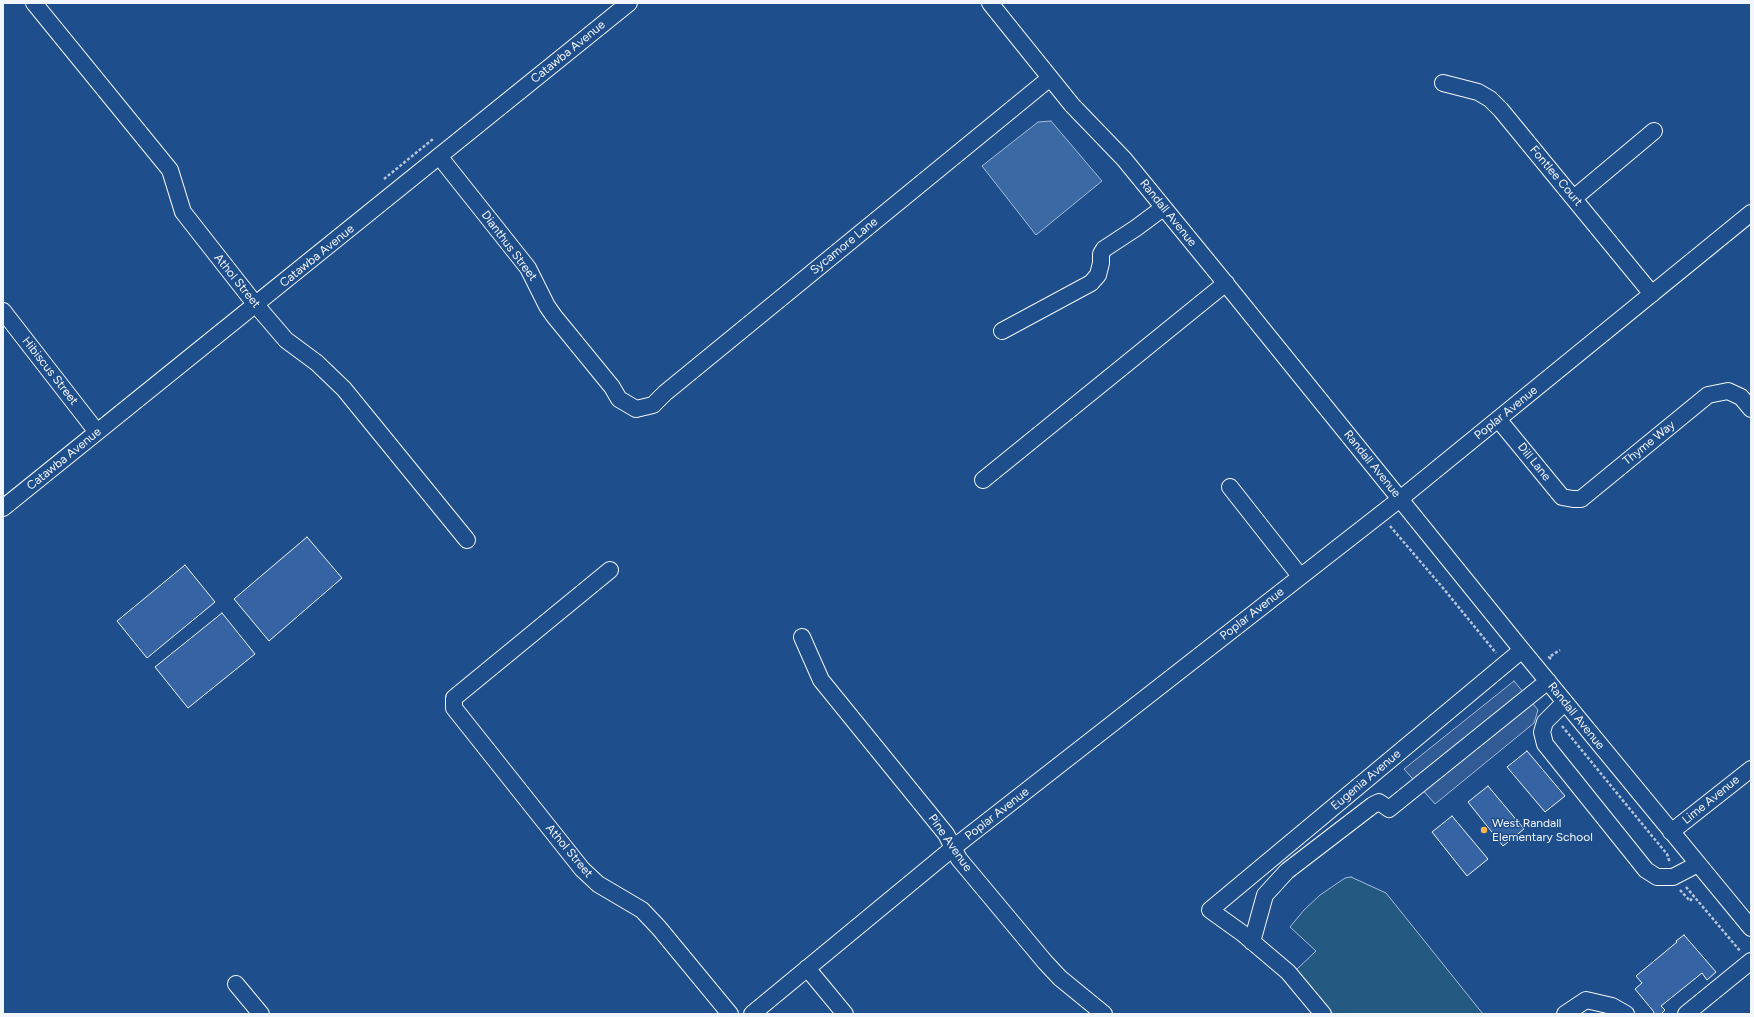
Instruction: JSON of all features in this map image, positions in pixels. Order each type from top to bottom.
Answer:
[{"type":"street","name":"Athol Street","points":[[34,3],[170,170],[182,212],[256,305],[286,340],[317,363],[344,389],[467,540]]},
{"type":"street","name":"Catawba Avenue","points":[[3,508],[629,3]]},
{"type":"street","name":"Randall Avenue","points":[[990,3],[1072,105],[1124,159],[1522,650],[1751,928]]},
{"type":"street","name":"Sycamore Lane","points":[[636,409],[654,405],[665,393],[1050,78]]},
{"type":"street","name":"Fontlee Court","points":[[1443,83],[1478,92],[1490,99],[1501,110],[1652,294]]},
{"type":"street","points":[[1574,198],[1654,131]]},
{"type":"street","name":"Dianthus Street","points":[[439,156],[528,268],[547,306],[554,316],[612,387],[619,399],[636,409]]},
{"type":"street","points":[[1002,331],[1091,283],[1098,276],[1101,254],[1104,249],[1163,208]]},
{"type":"street","name":"Poplar Avenue","points":[[752,1014],[953,848],[1400,499],[1751,213]]},
{"type":"street","points":[[983,480],[1226,283]]},
{"type":"street","name":"Hibiscus Street","points":[[3,311],[97,432]]},
{"type":"street","name":"Thyme Way","points":[[1573,500],[1581,499],[1708,395],[1728,391],[1741,397],[1751,409]]},
{"type":"street","name":"Dill Lane","points":[[1498,419],[1562,497],[1573,500]]},
{"type":"street","points":[[1230,487],[1300,576]]},
{"type":"street","name":"Athol Street","points":[[610,570],[454,698],[454,708],[582,869],[598,884],[642,910],[659,928],[730,1014]]},
{"type":"street","name":"Pine Avenue","points":[[802,637],[821,680],[946,834],[959,860],[1060,978],[1104,1014]]},
{"type":"street","name":"Eugenia Avenue","points":[[1252,942],[1210,910],[1522,650]]},
{"type":"street","points":[[1323,1014],[1288,972],[1252,942],[1265,895],[1287,871],[1373,805],[1379,802],[1389,809],[1548,681]]},
{"type":"street","points":[[1565,702],[1545,722],[1542,732],[1545,744],[1646,870],[1657,877],[1672,877],[1698,864]]},
{"type":"street","name":"Lime Avenue","points":[[1672,832],[1751,768]]},
{"type":"street","points":[[1686,1014],[1750,962]]},
{"type":"street","points":[[807,968],[845,1014]]},
{"type":"street","points":[[236,984],[261,1014]]},
{"type":"street","points":[[1565,1014],[1586,1000],[1612,1006],[1626,1014]]},
{"type":"path","points":[[1390,526],[1496,652]]},
{"type":"path","points":[[1552,660],[1550,657],[1560,650]]},
{"type":"path","points":[[1560,724],[1667,854],[1671,864],[1670,867]]},
{"type":"path","points":[[1686,886],[1750,962]]},
{"type":"shaded area","points":[[1051,121],[1102,181],[1036,235],[982,166],[1038,122]]},
{"type":"shaded area","points":[[1514,681],[1538,710],[1534,723],[1435,804],[1404,769]]},
{"type":"shaded area","points":[[1351,877],[1386,893],[1483,1014],[1333,1014],[1296,970],[1316,951],[1290,927],[1304,910],[1320,895],[1345,878]]},
{"type":"building","points":[[307,537],[342,578],[269,641],[234,599]]},
{"type":"building","points":[[185,565],[215,602],[147,658],[117,621]]},
{"type":"building","points":[[222,613],[255,654],[188,708],[155,667]]},
{"type":"building","points":[[1527,751],[1565,796],[1545,812],[1507,767]]},
{"type":"building","points":[[1488,786],[1524,829],[1503,846],[1468,802]]},
{"type":"building","points":[[1452,816],[1488,859],[1467,876],[1432,832]]},
{"type":"building","points":[[1684,935],[1716,972],[1707,980],[1702,973],[1661,1006],[1665,1010],[1661,1014],[1653,1014],[1654,1012],[1635,989],[1642,983],[1636,976]]},
{"type":"place","name":"West Randall Elementary School","points":[[1484,830]]}]
